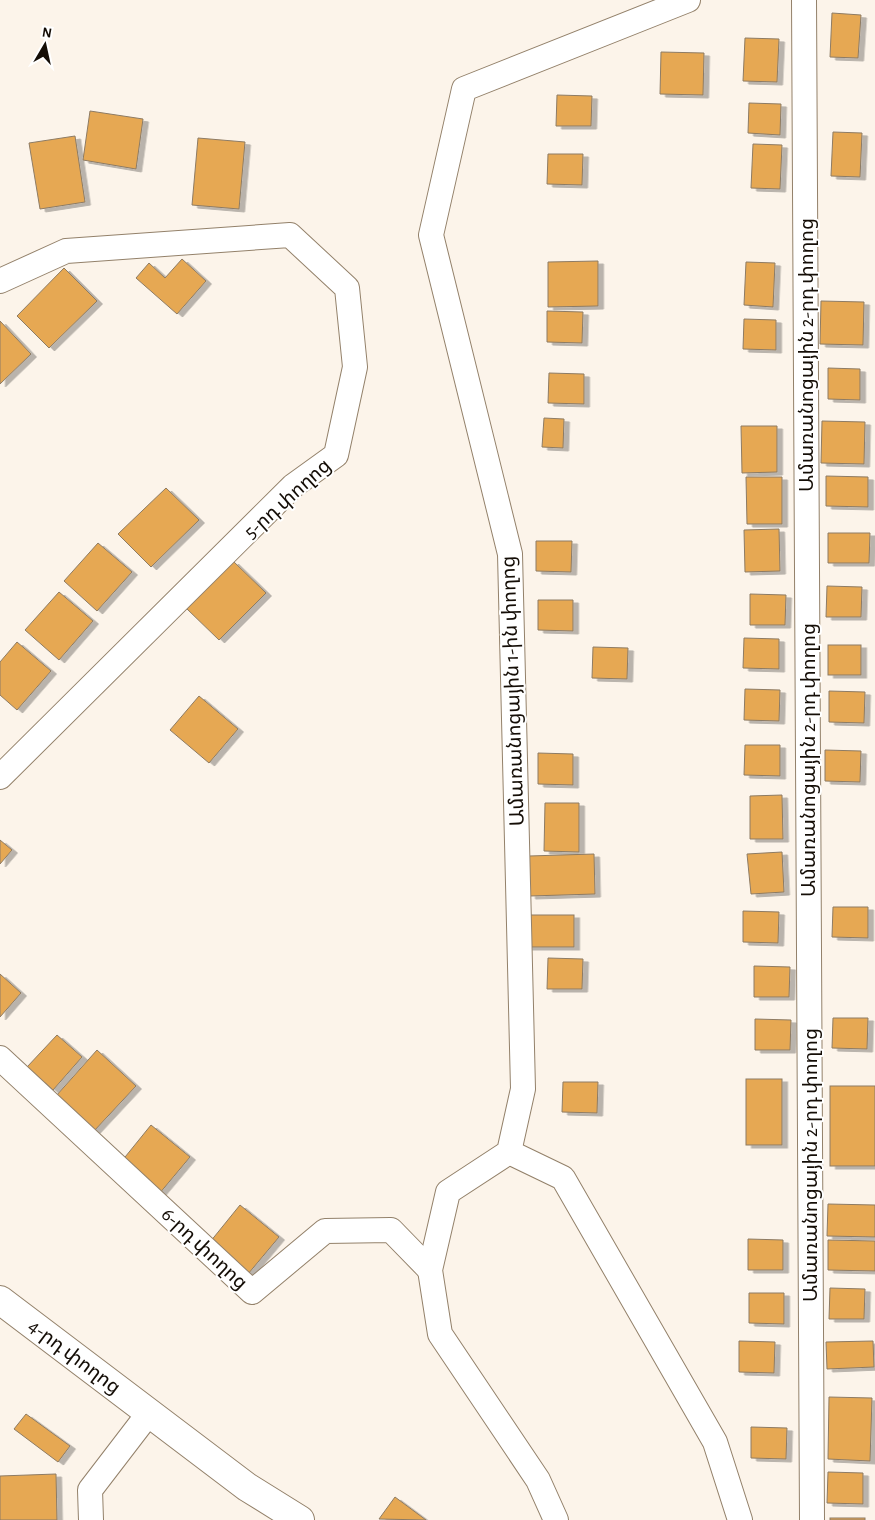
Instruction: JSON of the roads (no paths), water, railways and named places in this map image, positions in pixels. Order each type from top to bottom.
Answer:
[{"type":"main road","name":"4-րդ փողոց","points":[[0,1300],[247,1487],[300,1520]]},
{"type":"street","name":"Ամառանոցային 1-ին փողոց","points":[[509,1152],[523,1089],[510,554],[431,235],[464,89],[688,0]]},
{"type":"street","name":"Ամառանոցային 2-րդ փողոց","points":[[804,0],[812,1520]]},
{"type":"street","name":"5-րդ փողոց","points":[[0,281],[66,251],[290,235],[347,288],[355,367],[336,454],[293,486],[0,776]]},
{"type":"street","name":"6-րդ փողոց","points":[[0,1058],[252,1292],[325,1231],[391,1230],[430,1270]]},
{"type":"street","points":[[556,1520],[538,1480],[440,1334],[430,1270],[448,1192],[509,1152],[563,1178],[715,1442],[740,1520]]},
{"type":"street","points":[[91,1520],[90,1490],[149,1413]]}]
